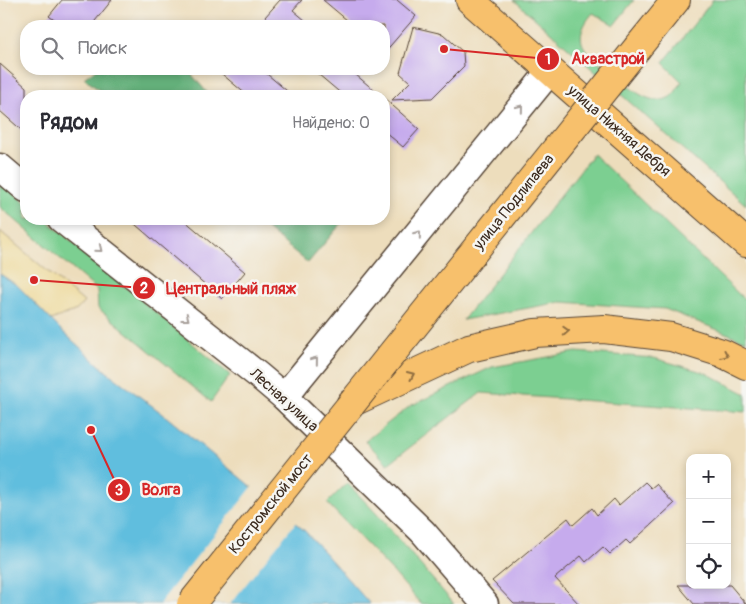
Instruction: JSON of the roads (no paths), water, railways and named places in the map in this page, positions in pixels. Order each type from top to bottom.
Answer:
[{"type":"highway","name":"улица Нижняя Дебря","points":[[470,0],[746,243]]},
{"type":"highway","name":"улица Подлипаева","points":[[351,404],[676,0]]},
{"type":"highway","points":[[351,404],[469,348],[535,333],[604,329],[671,336],[722,353],[746,365]]},
{"type":"highway","name":"Костромской мост","points":[[191,604],[351,404]]},
{"type":"street","points":[[284,397],[550,71]]},
{"type":"street","points":[[0,167],[20,184]]},
{"type":"street","name":"Лесная улица","points":[[69,225],[284,397],[423,532],[485,604]]},
{"type":"water","points":[[0,274],[18,286],[60,329],[107,372],[163,414],[305,531],[370,604],[0,604]]},
{"type":"place","name":"Аквастрой","points":[[444,49]]},
{"type":"place","name":"Центральный пляж","points":[[34,280]]},
{"type":"place","name":"Волга","points":[[91,430]]}]
